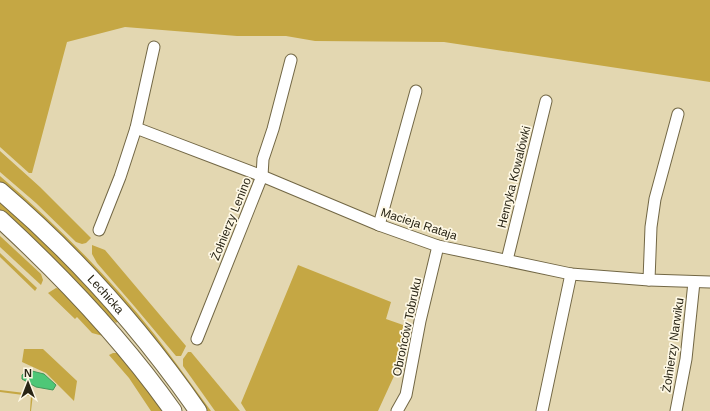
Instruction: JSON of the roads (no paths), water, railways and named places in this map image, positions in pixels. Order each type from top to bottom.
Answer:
[{"type":"main road","name":"Lechicka","points":[[0,191],[44,231],[100,288],[147,342],[198,411]]},
{"type":"main road","name":"Lechicka","points":[[0,219],[59,275],[98,315],[132,356],[173,411]]},
{"type":"street","points":[[99,230],[120,177],[136,128],[154,47]]},
{"type":"street","name":"Żołnierzy Lenino","points":[[197,339],[262,176],[263,159],[273,129],[291,60]]},
{"type":"street","points":[[379,225],[416,91]]},
{"type":"street","name":"Henryka Kowalówki","points":[[507,260],[546,101]]},
{"type":"street","points":[[649,280],[651,227],[655,198],[678,114]]},
{"type":"street","name":"Macieja Rataja","points":[[136,128],[262,176],[379,225],[438,246],[571,274],[649,280],[710,282]]},
{"type":"street","name":"Obrońców Tobruku","points":[[397,411],[406,395],[420,322],[438,246]]},
{"type":"street","points":[[542,411],[571,274]]},
{"type":"street","name":"Żołnierzy Narwiku","points":[[676,411],[686,359],[694,282]]}]
